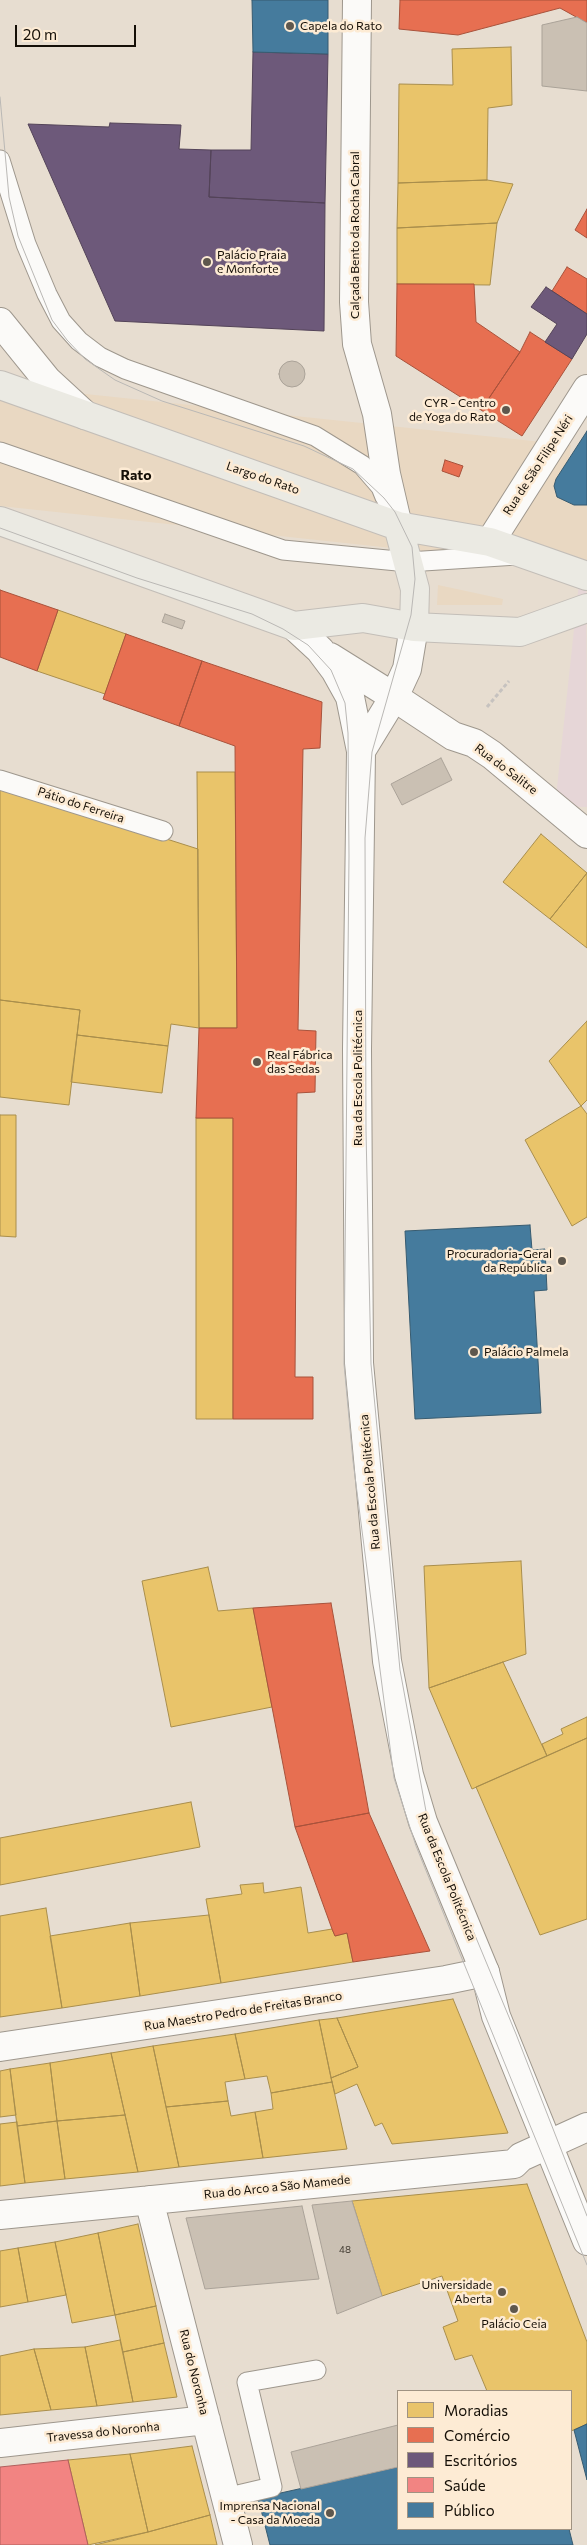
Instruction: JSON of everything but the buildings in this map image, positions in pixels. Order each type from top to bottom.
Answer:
[{"type":"main road","name":"Largo do Rato","points":[[0,385],[398,526],[490,542],[530,554],[587,576]]},
{"type":"main road","points":[[0,521],[294,626],[362,618],[414,628],[520,632],[587,608]]},
{"type":"main road","points":[[398,526],[415,589],[414,628]]},
{"type":"street","name":"Calçada Bento da Rocha Cabral","points":[[357,0],[355,319],[357,344],[377,414],[386,474],[398,526]]},
{"type":"street","points":[[0,322],[47,380],[85,415]]},
{"type":"street","name":"Rua de São Filipe Néri","points":[[490,542],[587,388]]},
{"type":"street","points":[[294,626],[320,650],[350,697],[362,751]]},
{"type":"street","name":"Rua da Escola Politécnica","points":[[414,628],[407,669],[394,697],[362,751],[357,1049],[359,1363],[387,1661],[409,1775],[423,1822],[485,1972],[496,2016],[587,2241]]},
{"type":"street","name":"Rua do Salitre","points":[[320,650],[453,736],[474,743],[492,755],[587,834]]},
{"type":"street","name":"Rua Maestro Pedro de Freitas Branco","points":[[0,2047],[446,1980],[485,1972]]},
{"type":"street","name":"Rua do Arco a São Mamede","points":[[0,2215],[514,2164],[521,2157],[587,2127]]},
{"type":"street","name":"Rua do Noronha","points":[[149,2200],[238,2545]]},
{"type":"street","name":"Travessa do Noronha","points":[[0,2443],[206,2420]]},
{"type":"lane","points":[[0,160],[26,244],[47,294],[61,321],[79,341],[100,357],[125,369],[285,424],[329,444],[368,471],[381,487],[398,526]]},
{"type":"lane","points":[[0,452],[276,548],[299,553],[408,562],[530,554]]},
{"type":"lane","name":"Pátio do Ferreira","points":[[0,780],[163,831]]},
{"type":"lane","points":[[226,2498],[272,2487],[247,2382],[316,2370]]},
{"type":"path","points":[[487,707],[508,681]]},
{"type":"shaded area","points":[[0,385],[571,445],[567,474],[587,476],[587,577],[550,565],[0,506]]},
{"type":"shaded area","points":[[586,518],[587,807],[555,806]]},
{"type":"shaded area","points":[[438,585],[503,599],[502,605],[437,605]]},
{"type":"tram line","points":[[0,97],[9,197],[18,236],[52,320],[67,340],[85,359],[115,380],[162,401],[304,446],[353,469],[384,498],[395,512],[412,547],[415,579],[411,615],[372,752],[365,838],[366,1131],[371,1364],[400,1670],[428,1822],[516,2034],[587,2216]]},
{"type":"tram line","points":[[0,528],[137,578],[252,614],[283,629],[308,645],[331,670],[345,703],[348,733],[349,856],[344,1364],[353,1461],[394,1778],[416,1846],[587,2265]]},
{"type":"place","name":"Capela do Rato","points":[[290,26]]},
{"type":"place","name":"Palácio Praia e Monforte","points":[[207,262]]},
{"type":"place","name":"CYR - Centro de Yoga do Rato","points":[[506,410]]},
{"type":"place","name":"Real Fábrica das Sedas","points":[[257,1062]]},
{"type":"place","name":"Procuradoria-Geral da República","points":[[562,1261]]},
{"type":"place","name":"Palácio Palmela","points":[[474,1352]]},
{"type":"place","name":"Universidade Aberta","points":[[502,2292]]},
{"type":"place","name":"Palácio Ceia","points":[[514,2309]]},
{"type":"place","name":"Imprensa Nacional - Casa da Moeda","points":[[330,2513]]},
{"type":"district","name":"Rato","points":[[136,475]]}]
